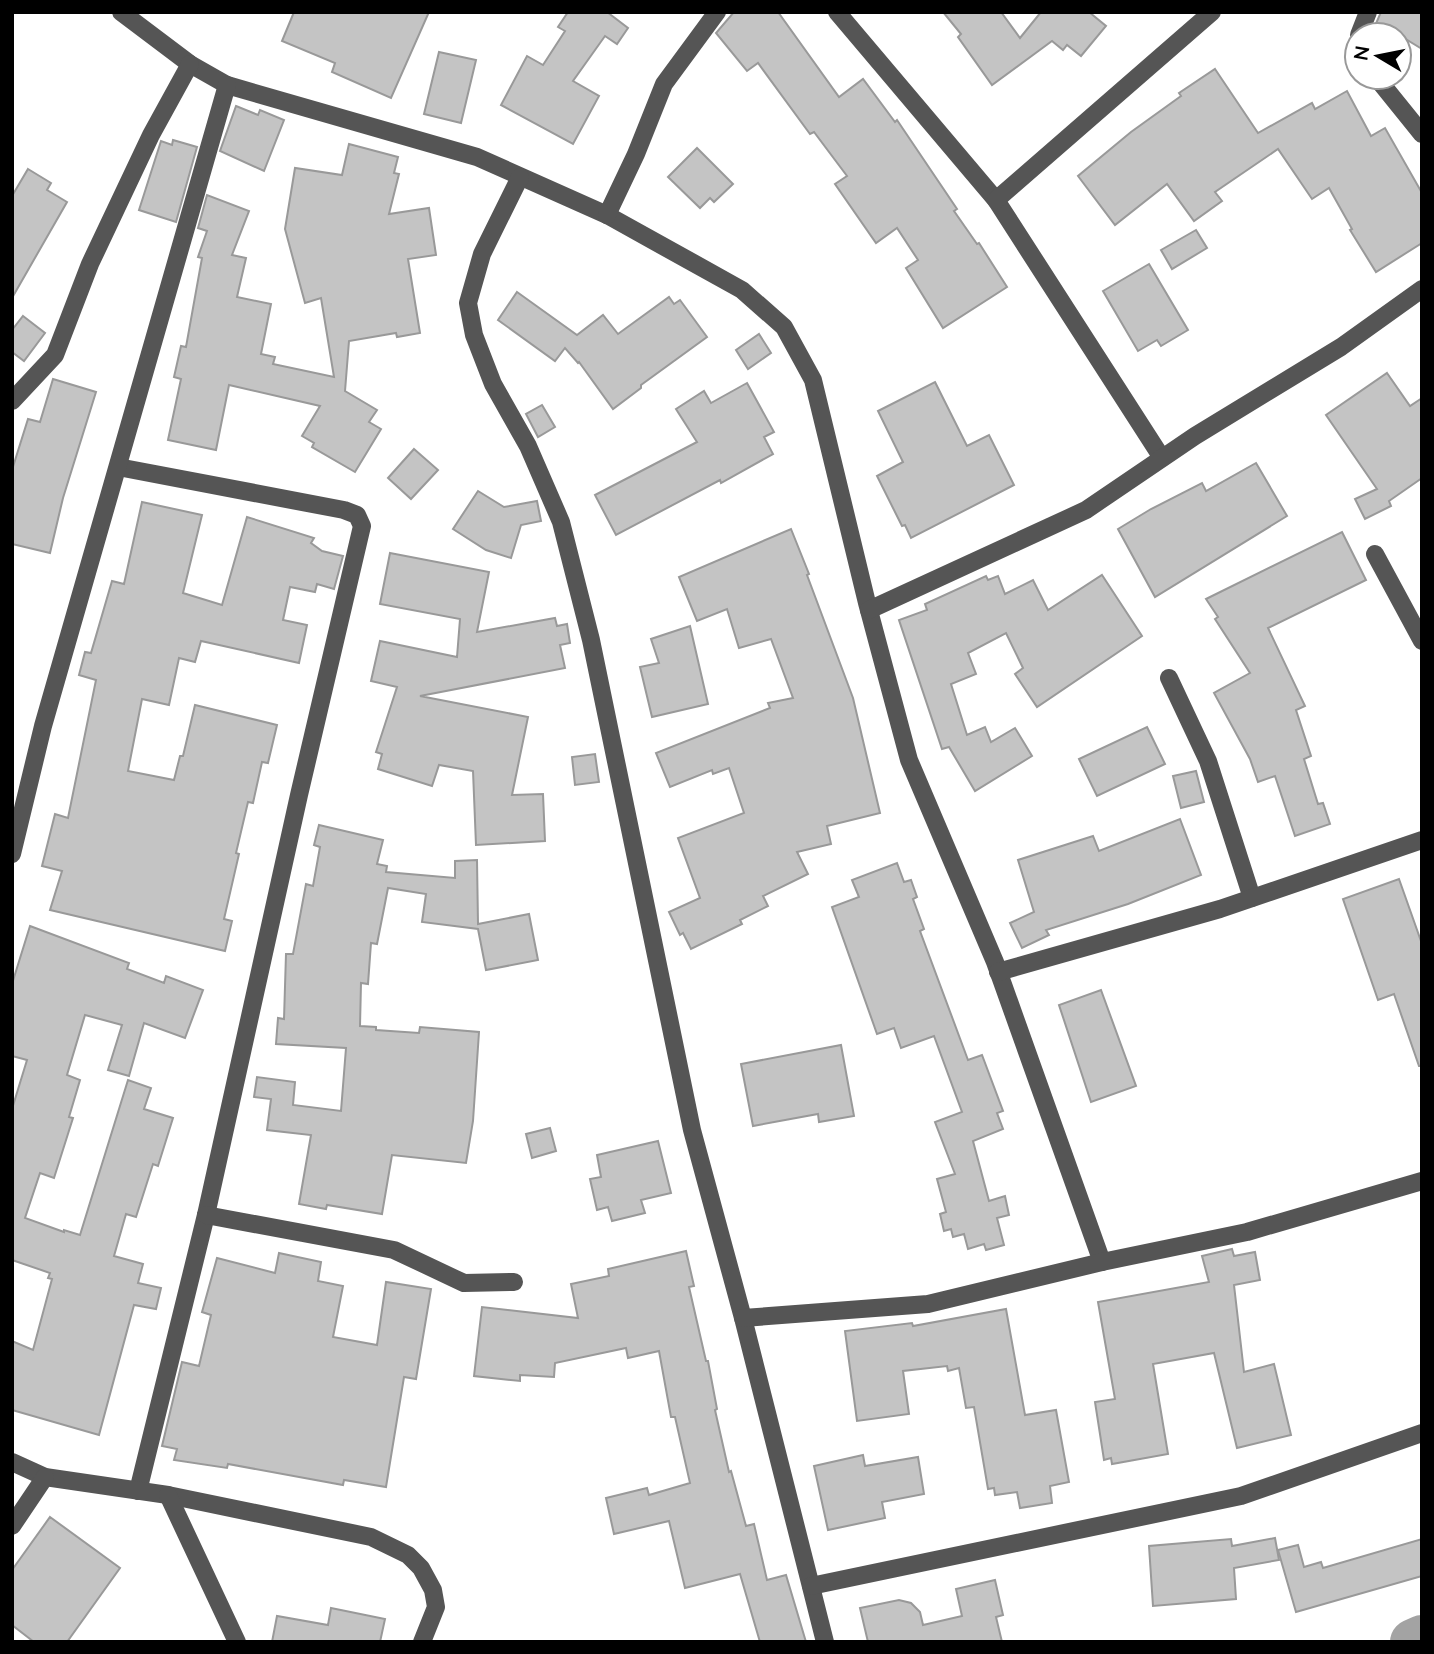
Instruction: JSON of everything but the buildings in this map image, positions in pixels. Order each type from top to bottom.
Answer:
[{"type":"street","points":[[121,12],[190,64],[227,85],[477,157],[607,215],[742,290],[784,327],[813,380],[909,760],[998,972],[1102,1262]]},
{"type":"street","points":[[607,215],[636,154],[664,84],[717,12]]},
{"type":"street","points":[[836,12],[996,200],[1162,458]]},
{"type":"street","points":[[996,200],[1212,12]]},
{"type":"street","points":[[12,401],[55,355],[90,264],[151,135],[190,64]]},
{"type":"street","points":[[12,854],[43,726],[227,85]]},
{"type":"street","points":[[1387,91],[1422,134]]},
{"type":"street","points":[[520,177],[481,254],[468,303],[472,324],[493,384],[528,446],[561,522],[591,640],[692,1130],[825,1642]]},
{"type":"street","points":[[869,610],[1086,510],[1162,458],[1341,347],[1422,289]]},
{"type":"street","points":[[118,467],[344,510],[356,515],[362,526],[206,1215],[138,1490]]},
{"type":"street","points":[[1375,554],[1422,641]]},
{"type":"street","points":[[1169,678],[1208,761],[1252,898]]},
{"type":"street","points":[[998,972],[1252,898],[1422,840]]},
{"type":"street","points":[[743,1318],[928,1304],[1102,1262],[1247,1232],[1422,1181]]},
{"type":"street","points":[[206,1215],[394,1250],[464,1283],[514,1282]]},
{"type":"street","points":[[811,1586],[1241,1496],[1422,1433]]},
{"type":"street","points":[[12,1462],[45,1477],[168,1494],[371,1537],[408,1555],[421,1568],[433,1590],[436,1606],[422,1642]]},
{"type":"street","points":[[12,1526],[45,1477]]},
{"type":"street","points":[[168,1494],[237,1642]]},
{"type":"waterway","points":[[1413,1642],[1422,1638]]}]
